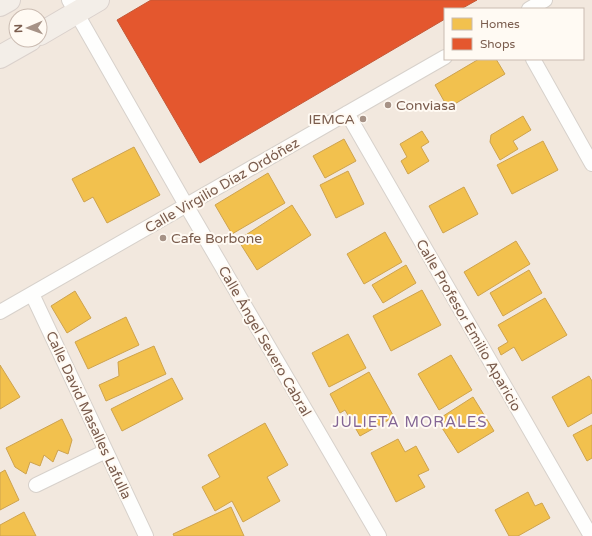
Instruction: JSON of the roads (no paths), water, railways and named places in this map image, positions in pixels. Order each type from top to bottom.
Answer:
[{"type":"main road","points":[[0,5],[9,0]]},
{"type":"main road","points":[[48,27],[73,6],[98,0]]},
{"type":"main road","points":[[0,58],[17,48]]},
{"type":"street","points":[[531,8],[545,0]]},
{"type":"street","name":"Calle Ángel Severo Cabral","points":[[73,6],[186,205],[379,536]]},
{"type":"street","name":"Calle Virgilio Díaz Ordóñez","points":[[0,312],[444,58]]},
{"type":"street","points":[[534,60],[592,164]]},
{"type":"street","name":"Calle Profesor Emilio Aparicio","points":[[347,113],[590,536]]},
{"type":"street","name":"Calle David Masalles Lafulla","points":[[32,294],[146,536]]},
{"type":"street","points":[[36,485],[106,451]]},
{"type":"place","name":"Conviasa","points":[[388,105]]},
{"type":"place","name":"IEMCA","points":[[363,119]]},
{"type":"place","name":"Cafe Borbone","points":[[163,238]]},
{"type":"district","name":"JULIETA MORALES","points":[[410,422]]}]
